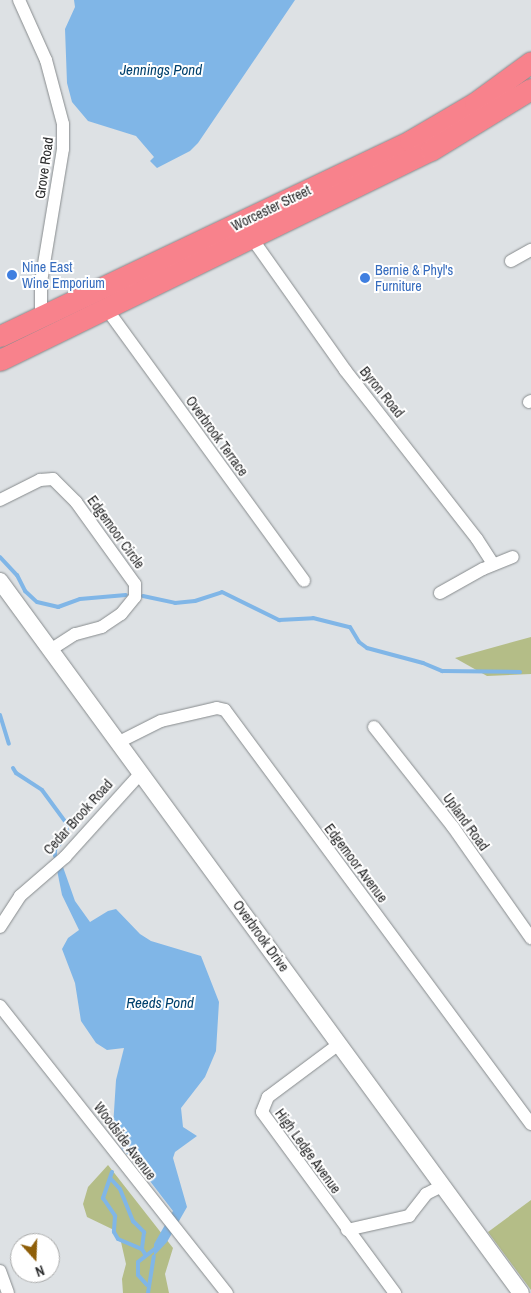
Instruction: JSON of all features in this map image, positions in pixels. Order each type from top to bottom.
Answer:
[{"type":"highway","name":"Worcester Street","points":[[0,336],[410,141],[475,103],[531,62]]},
{"type":"highway","name":"Worcester Street","points":[[0,360],[431,150],[531,89]]},
{"type":"street","name":"Grove Road","points":[[19,0],[46,60],[63,124],[62,156],[40,282],[41,317]]},
{"type":"street","name":"Byron Road","points":[[250,237],[345,370],[477,539],[493,564]]},
{"type":"street","points":[[511,261],[531,250]]},
{"type":"street","name":"Overbrook Terrace","points":[[106,308],[304,581]]},
{"type":"street","name":"Edgemoor Circle","points":[[0,500],[40,480],[53,479],[76,502],[135,584],[135,597],[121,614],[102,627],[75,634],[50,650]]},
{"type":"street","points":[[440,593],[493,564],[513,557]]},
{"type":"street","name":"Overbrook Drive","points":[[0,581],[521,1293]]},
{"type":"street","name":"Edgemoor Avenue","points":[[119,742],[161,721],[217,708],[224,710],[531,1124]]},
{"type":"street","name":"Upland Road","points":[[374,726],[527,922],[531,938]]},
{"type":"street","name":"Cedar Brook Road","points":[[1,923],[20,896],[65,857],[141,773]]},
{"type":"street","name":"Woodside Avenue","points":[[0,1006],[163,1216],[227,1293]]},
{"type":"street","name":"High Ledge Avenue","points":[[339,1044],[268,1097],[262,1112],[395,1293]]},
{"type":"street","points":[[347,1230],[410,1216],[426,1194],[442,1186]]},
{"type":"street","points":[[0,1271],[8,1293]]},
{"type":"green space","points":[[531,637],[531,674],[487,676],[455,658]]},
{"type":"green space","points":[[108,1165],[173,1248],[165,1274],[169,1293],[123,1293],[122,1279],[126,1264],[121,1242],[114,1230],[87,1217],[83,1204],[88,1187]]},
{"type":"green space","points":[[531,1200],[531,1290],[488,1232]]},
{"type":"water","name":"Jennings Pond","points":[[74,0],[295,0],[198,143],[190,151],[157,168],[150,161],[154,157],[136,136],[88,121],[72,102],[67,83],[65,29],[75,7]]},
{"type":"water","name":"Reeds Pond","points":[[63,867],[75,901],[90,922],[108,911],[116,909],[140,934],[151,941],[201,956],[219,1002],[216,1051],[205,1077],[181,1108],[183,1127],[197,1136],[175,1152],[173,1158],[187,1207],[167,1242],[154,1256],[154,1244],[173,1211],[133,1159],[122,1150],[113,1127],[116,1080],[124,1048],[107,1050],[96,1043],[81,1021],[75,983],[62,949],[68,938],[79,930],[62,895],[57,870]]},
{"type":"waterway","points":[[0,557],[17,575],[25,591],[37,602],[58,607],[80,599],[126,595]]},
{"type":"waterway","points":[[143,596],[175,603],[195,601],[222,592],[279,620],[313,618],[350,627],[359,642],[367,648],[423,663],[442,671],[520,672]]},
{"type":"waterway","points":[[0,715],[9,744]]},
{"type":"waterway","points":[[13,768],[16,773],[42,790],[67,824],[67,835],[55,850],[55,856]]},
{"type":"waterway","points":[[112,1172],[103,1198],[115,1216],[114,1232],[118,1239],[142,1249],[145,1254]]},
{"type":"waterway","points":[[111,1179],[120,1189],[133,1221],[144,1232],[142,1249]]},
{"type":"waterway","points":[[147,1285],[138,1275],[138,1262],[156,1248]]},
{"type":"waterway","points":[[148,1293],[154,1256]]},
{"type":"place","name":"Nine East Wine Emporium","points":[[12,275]]},
{"type":"place","name":"Bernie & Phyl's Furniture","points":[[365,278]]}]
